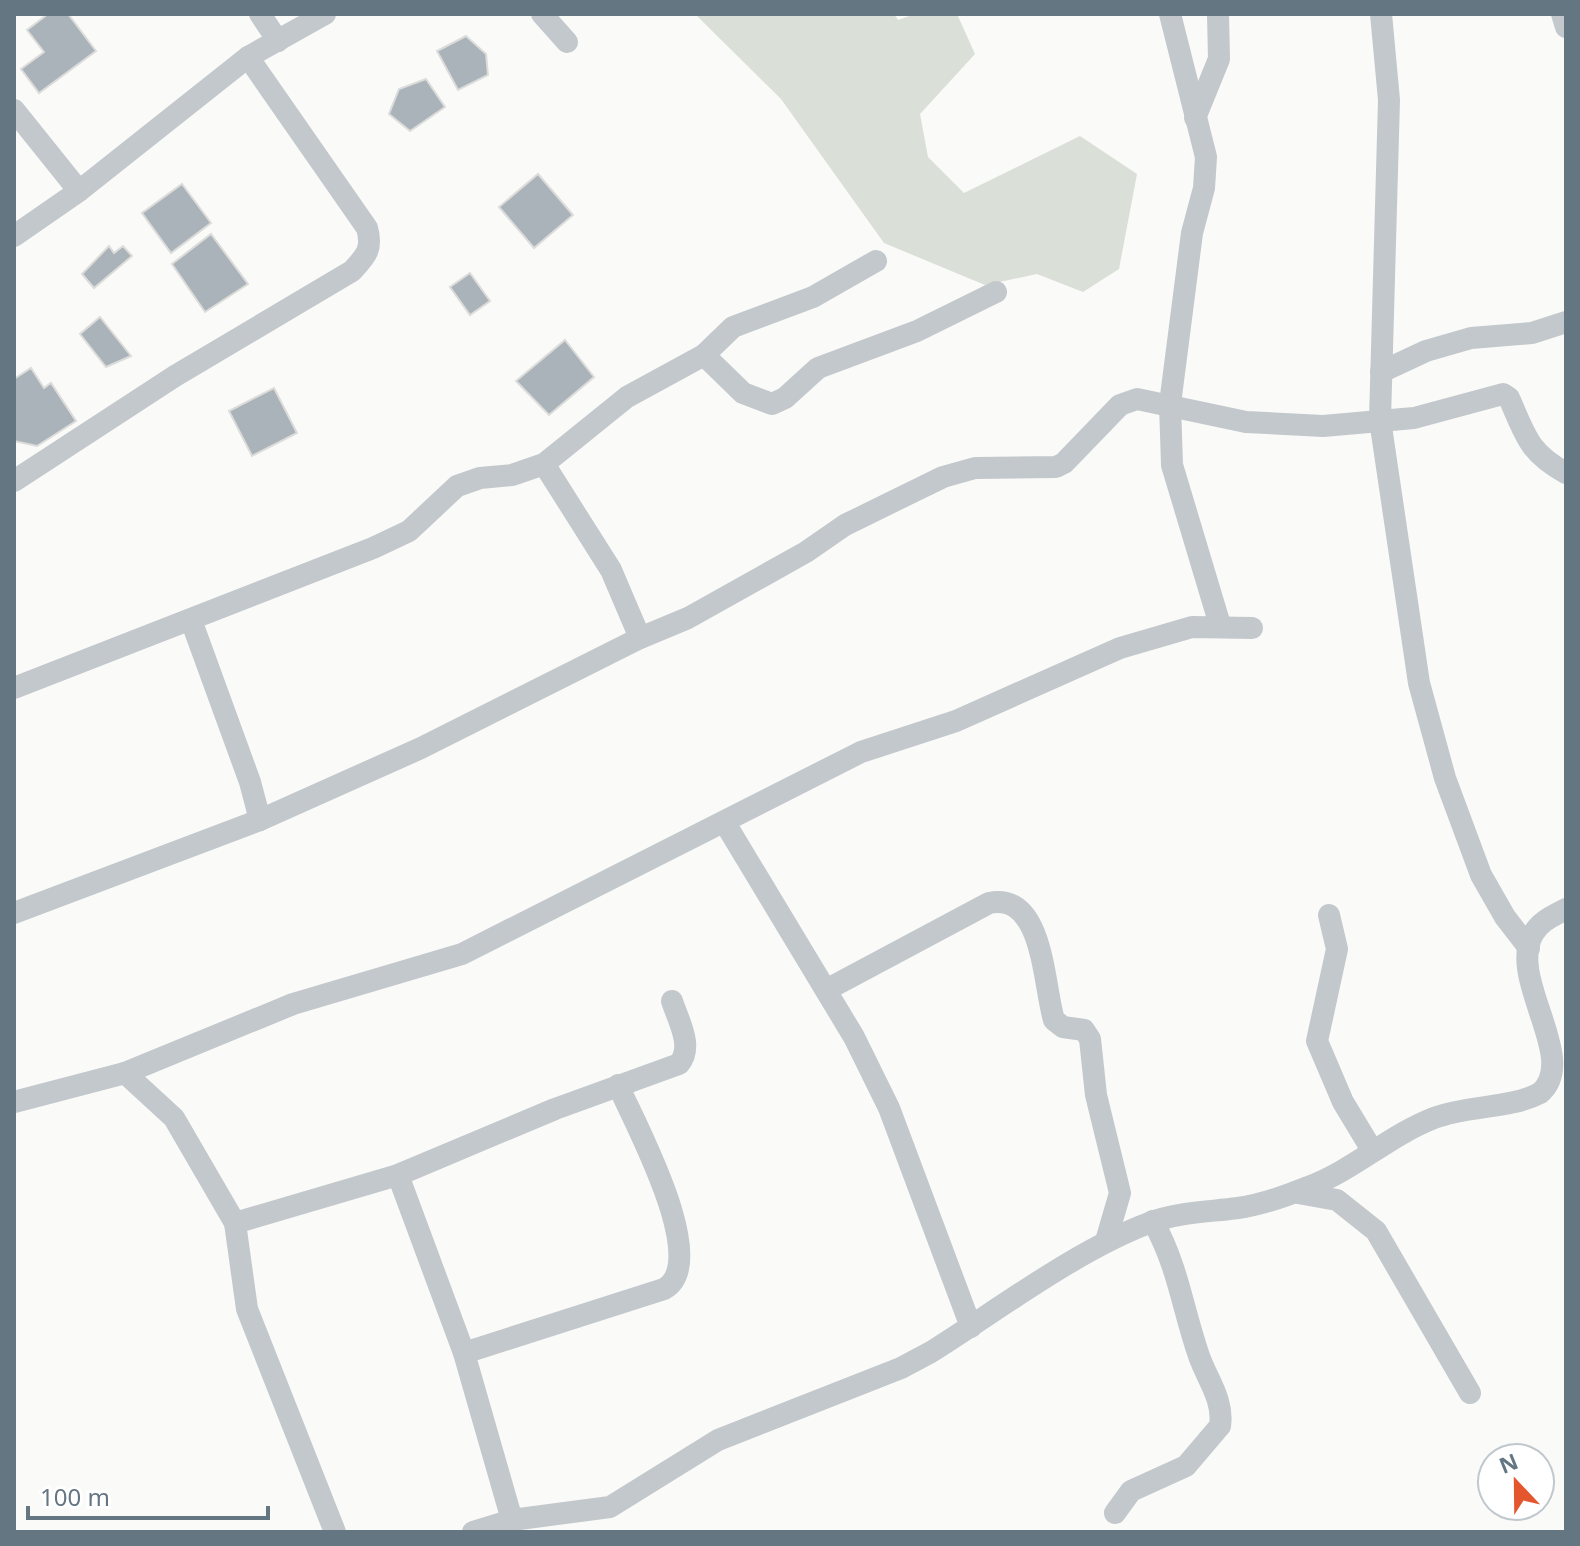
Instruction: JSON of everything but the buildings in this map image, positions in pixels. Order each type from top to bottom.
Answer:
[{"type":"street","points":[[260,14],[278,41]]},
{"type":"street","points":[[14,236],[79,191],[248,57],[325,14]]},
{"type":"street","points":[[542,14],[567,42]]},
{"type":"street","points":[[1170,14],[1206,157],[1204,188],[1192,233],[1170,404],[1172,465],[1220,625]]},
{"type":"street","points":[[1195,118],[1219,59],[1218,14]]},
{"type":"street","points":[[473,1532],[512,1520],[610,1507],[709,1445],[901,1368],[1106,1241],[1153,1221],[1191,1212],[1241,1208],[1293,1192],[1354,1166],[1372,1150],[1433,1118],[1461,1109],[1524,1100],[1556,1081],[1563,1059],[1529,948],[1505,917],[1481,875],[1445,778],[1419,683],[1380,420],[1389,116],[1381,14]]},
{"type":"street","points":[[1562,14],[1566,27]]},
{"type":"street","points":[[14,481],[175,376],[352,271],[367,255],[370,241],[367,228],[248,57]]},
{"type":"street","points":[[14,110],[79,191]]},
{"type":"street","points":[[14,688],[409,531],[457,486],[480,478],[512,475],[544,464],[627,397],[704,355],[733,327],[813,297],[876,261]]},
{"type":"street","points":[[704,355],[743,393],[772,404],[785,398],[818,368],[917,331],[996,292]]},
{"type":"street","points":[[1381,372],[1426,351],[1471,338],[1532,333],[1566,322]]},
{"type":"street","points":[[14,913],[260,820],[421,748],[640,638],[722,601],[845,525],[943,477],[975,468],[1056,467],[1073,457],[1120,405],[1137,399],[1246,422],[1323,426],[1414,418],[1503,394],[1509,398],[1527,442],[1538,455],[1566,473]]},
{"type":"street","points":[[544,464],[611,570],[640,638]]},
{"type":"street","points":[[191,620],[250,782],[260,820]]},
{"type":"street","points":[[14,1102],[125,1073],[293,1004],[462,954],[861,752],[956,721],[1120,648],[1192,627],[1220,625],[1252,628]]},
{"type":"street","points":[[725,823],[826,990],[889,1108],[971,1327]]},
{"type":"street","points":[[826,990],[989,903],[1002,900],[1012,904],[1029,919],[1054,1020],[1063,1027],[1084,1030],[1090,1039],[1096,1095],[1120,1193],[1106,1241]]},
{"type":"street","points":[[1529,948],[1533,934],[1544,920],[1566,909]]},
{"type":"street","points":[[1329,915],[1337,949],[1317,1041],[1343,1102],[1372,1150]]},
{"type":"street","points":[[235,1223],[398,1175],[618,1085],[670,1068],[683,1059],[685,1041],[672,1001]]},
{"type":"street","points":[[125,1073],[174,1118],[235,1223],[247,1309],[335,1532]]},
{"type":"street","points":[[464,1353],[664,1289],[676,1280],[682,1263],[666,1194],[618,1085]]},
{"type":"street","points":[[398,1175],[464,1353],[512,1520]]},
{"type":"street","points":[[1293,1192],[1337,1200],[1376,1231],[1470,1393]]},
{"type":"street","points":[[1115,1513],[1131,1491],[1186,1466],[1215,1435],[1221,1419],[1217,1397],[1199,1357],[1179,1277],[1153,1221]]},
{"type":"shaded area","points":[[695,14],[894,14],[898,20],[915,14],[957,14],[975,54],[920,114],[928,157],[964,193],[1080,136],[1137,174],[1119,269],[1083,292],[1037,274],[985,285],[884,243],[781,99]]}]
